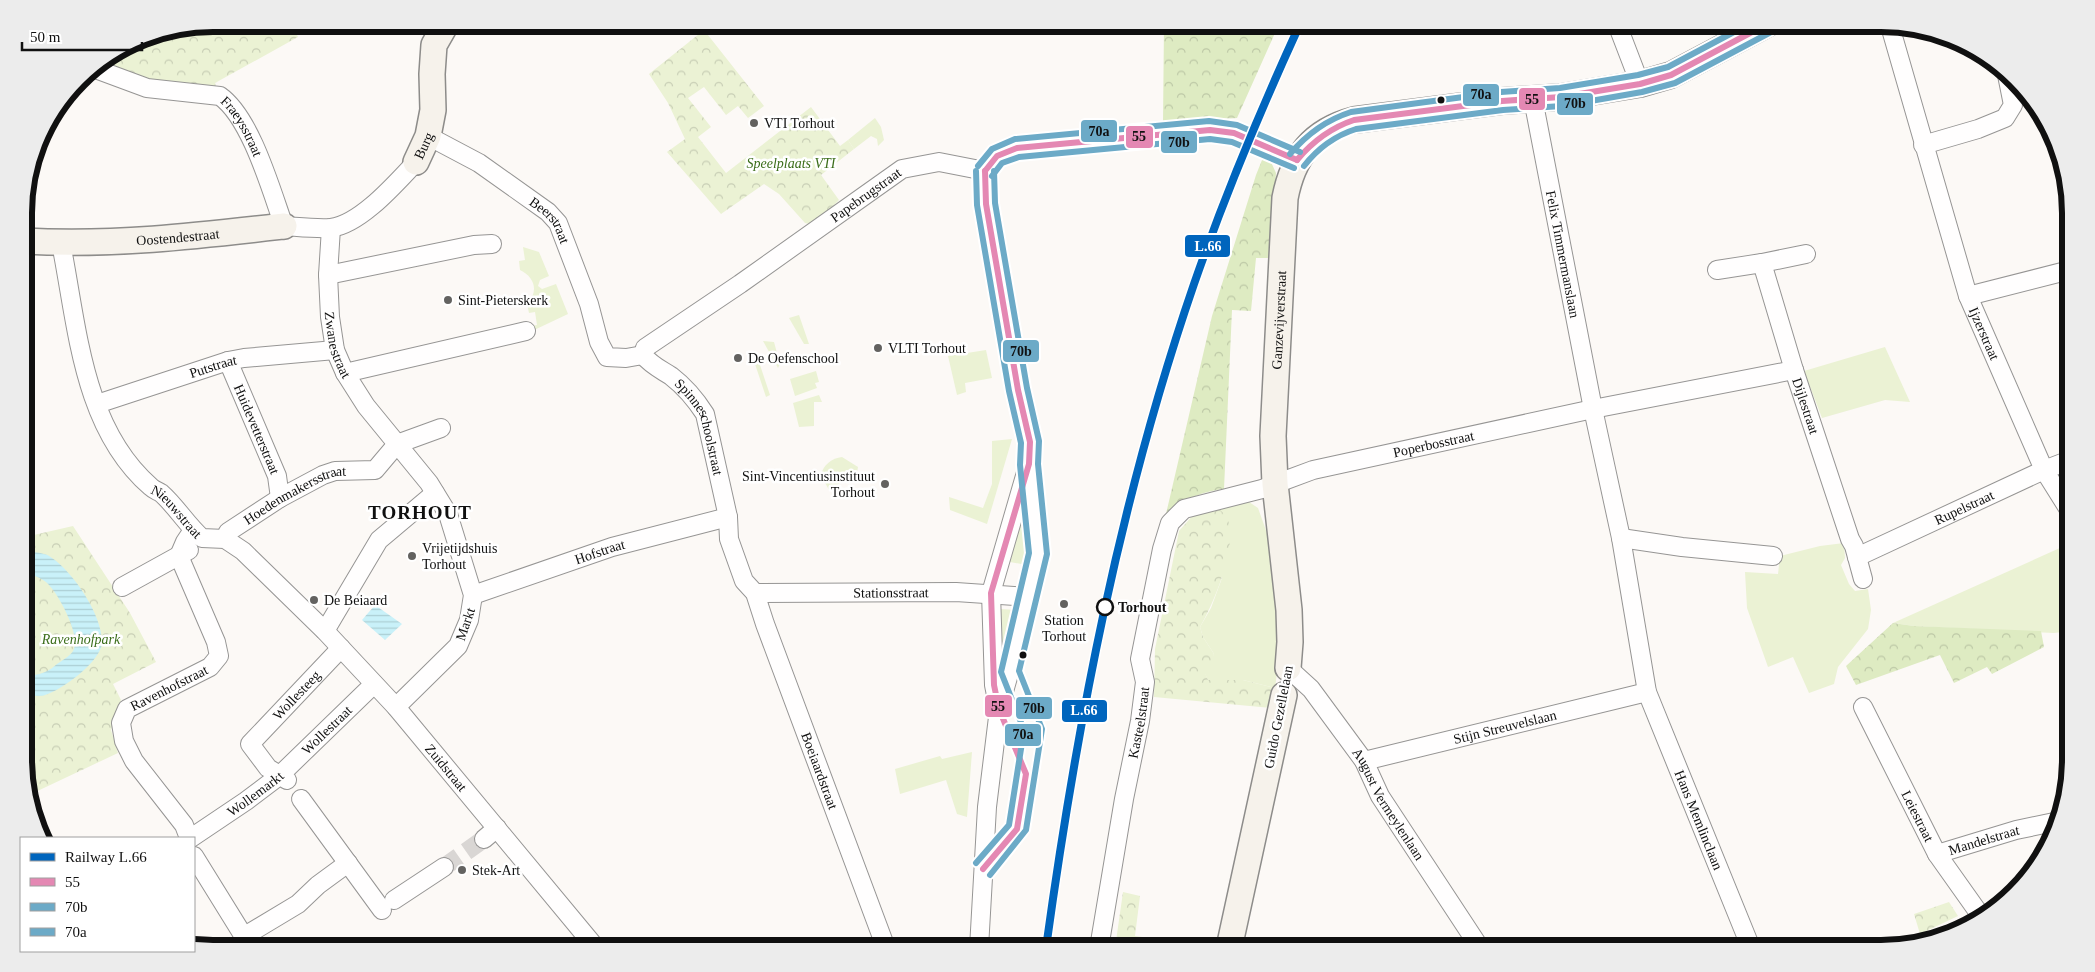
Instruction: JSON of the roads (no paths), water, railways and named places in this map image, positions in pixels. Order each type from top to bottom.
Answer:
[{"type":"street","name":"Burg","points":[[332,228],[352,220],[391,188],[416,162],[428,136],[433,110],[432,74],[434,45],[441,32]]},
{"type":"street","points":[[1620,32],[1640,84]]},
{"type":"street","name":"Ganzevijverstraat","points":[[1275,484],[1273,436],[1285,198],[1288,180],[1297,160],[1311,142],[1337,124],[1354,120],[1502,101],[1561,97],[1640,84],[1671,75],[1752,32]]},
{"type":"street","name":"Ijzerstraat","points":[[1892,33],[1968,296],[2044,470],[2062,500]]},
{"type":"street","name":"Fraeysstraat","points":[[102,71],[147,88],[220,96],[229,103],[256,148],[284,226]]},
{"type":"street","points":[[1923,145],[1978,129],[2005,118],[2013,105],[2009,86]]},
{"type":"street","name":"Felix Timmermanslaan","points":[[1532,99],[1593,409]]},
{"type":"street","points":[[979,940],[986,807],[999,709],[1014,656],[1038,554],[1029,464],[1030,442],[1018,390],[986,204],[985,171],[997,156],[1017,148],[1201,131],[1234,133],[1297,160]]},
{"type":"street","name":"Beerstraat","points":[[428,136],[479,163],[548,212],[558,224],[589,304],[599,342],[607,357],[626,358],[643,355]]},
{"type":"street","name":"Papebrugstraat","points":[[643,355],[645,348],[756,274],[902,169],[939,162],[985,171]]},
{"type":"street","name":"Oostendestraat","points":[[32,242],[64,244],[162,240],[284,226],[332,228]]},
{"type":"street","name":"Zwanestraat","points":[[332,228],[328,275],[330,317],[335,350],[345,373],[366,406],[397,444]]},
{"type":"street","name":"Nieuwstraat","points":[[64,244],[63,254],[83,363],[97,404],[112,438],[124,455],[197,534],[225,540],[243,551],[325,631],[396,707]]},
{"type":"street","points":[[328,275],[474,245],[492,244]]},
{"type":"street","points":[[1717,270],[1806,254]]},
{"type":"street","name":"Dijlestraat","points":[[1762,263],[1794,370],[1850,540],[1856,551]]},
{"type":"street","points":[[1968,296],[2062,272]]},
{"type":"street","points":[[345,373],[526,331]]},
{"type":"street","name":"Putstraat","points":[[97,404],[228,361],[335,350]]},
{"type":"street","name":"Spinneschoolstraat","points":[[643,355],[651,364],[672,377],[698,403],[705,414],[728,517],[729,539],[744,580],[755,592]]},
{"type":"street","name":"Huidevetterstraat","points":[[228,361],[277,476],[280,498]]},
{"type":"street","name":"Poperbosstraat","points":[[1275,484],[1313,470],[1593,409],[1794,370]]},
{"type":"street","points":[[1593,409],[1621,538],[1647,692]]},
{"type":"street","points":[[397,444],[441,428]]},
{"type":"street","name":"Hoedenmakersstraat","points":[[225,540],[228,532],[280,498],[323,475],[335,471],[375,470],[397,444]]},
{"type":"street","name":"Markt","points":[[396,707],[458,646],[469,620],[474,595],[448,514],[429,483],[397,444]]},
{"type":"street","name":"Rupelstraat","points":[[1856,551],[2062,463]]},
{"type":"street","points":[[999,709],[994,685],[991,593],[1029,464]]},
{"type":"street","name":"Guido Gezellelaan","points":[[1232,940],[1284,695],[1288,668],[1290,642],[1289,610],[1275,484]]},
{"type":"street","name":"Kasteelstraat","points":[[1100,940],[1122,807],[1140,721],[1145,682],[1140,659],[1162,549],[1170,523],[1184,509],[1275,484]]},
{"type":"street","points":[[325,631],[379,540],[435,493]]},
{"type":"street","name":"Hofstraat","points":[[474,595],[612,547],[728,517]]},
{"type":"street","points":[[122,587],[180,556],[185,542],[197,534]]},
{"type":"street","points":[[1621,538],[1682,547],[1774,556]]},
{"type":"street","points":[[1856,551],[1863,579]]},
{"type":"street","name":"Ravenhofstraat","points":[[180,556],[216,642],[219,656],[210,667],[127,709],[121,723],[124,741],[134,761],[184,825],[190,837]]},
{"type":"street","name":"Stationsstraat","points":[[755,592],[991,593],[1028,597]]},
{"type":"street","name":"Boeiaardstraat","points":[[755,592],[765,624],[883,940]]},
{"type":"street","name":"Wollesteeg","points":[[252,741],[341,648]]},
{"type":"street","name":"August Vermeylenlaan","points":[[1288,668],[1311,689],[1364,761],[1380,796],[1475,940]]},
{"type":"street","name":"Wollestraat","points":[[283,778],[374,684]]},
{"type":"street","name":"Stijn Streuvelslaan","points":[[1364,761],[1647,692]]},
{"type":"street","name":"Hans Memlinclaan","points":[[1647,692],[1748,940]]},
{"type":"street","name":"Zuidstraat","points":[[396,707],[490,834],[589,940]]},
{"type":"street","name":"Leiestraat","points":[[1863,707],[1937,854],[1978,912]]},
{"type":"street","name":"Wollemarkt","points":[[192,837],[283,778],[268,768],[250,744],[252,741]]},
{"type":"street","points":[[301,799],[348,863],[388,905],[444,867]]},
{"type":"street","name":"Mandelstraat","points":[[1937,854],[2016,830],[2051,823]]},
{"type":"street","points":[[195,858],[246,940]]},
{"type":"street","points":[[250,940],[348,863]]},
{"type":"water","points":[[32,552],[50,557],[77,584],[92,608],[101,631],[102,642],[95,658],[80,674],[61,687],[41,696],[32,695],[32,675],[50,669],[67,657],[74,649],[75,642],[67,614],[51,587],[46,582],[32,576]]},
{"type":"water","points":[[375,605],[402,624],[385,640],[362,620]]},
{"type":"tunnel","points":[[444,867],[484,839]]},
{"type":"rail line","name":"L.66","points":[[1047,940],[1058,864],[1087,696],[1104,612],[1144,447],[1194,284],[1218,218],[1271,88],[1296,32]]},
{"type":"place","name":"VTI Torhout","points":[[754,123]]},
{"type":"place","name":"Sint-Pieterskerk","points":[[448,300]]},
{"type":"place","name":"VLTI Torhout","points":[[878,348]]},
{"type":"place","name":"De Oefenschool","points":[[738,358]]},
{"type":"place","name":"Sint-Vincentiusinstituut Torhout","points":[[885,484]]},
{"type":"place","name":"Vrijetijdshuis Torhout","points":[[412,556]]},
{"type":"place","name":"De Beiaard","points":[[314,600]]},
{"type":"place","name":"Station Torhout","points":[[1064,604]]},
{"type":"place","name":"Torhout","points":[[1105,607]]},
{"type":"place","name":"Stek-Art","points":[[462,870]]},
{"type":"district","name":"TORHOUT","points":[[420,512]]},
{"type":"park label","name":"Speelplaats VTI","points":[[791,163]]},
{"type":"park label","name":"Ravenhofpark","points":[[81,639]]}]
